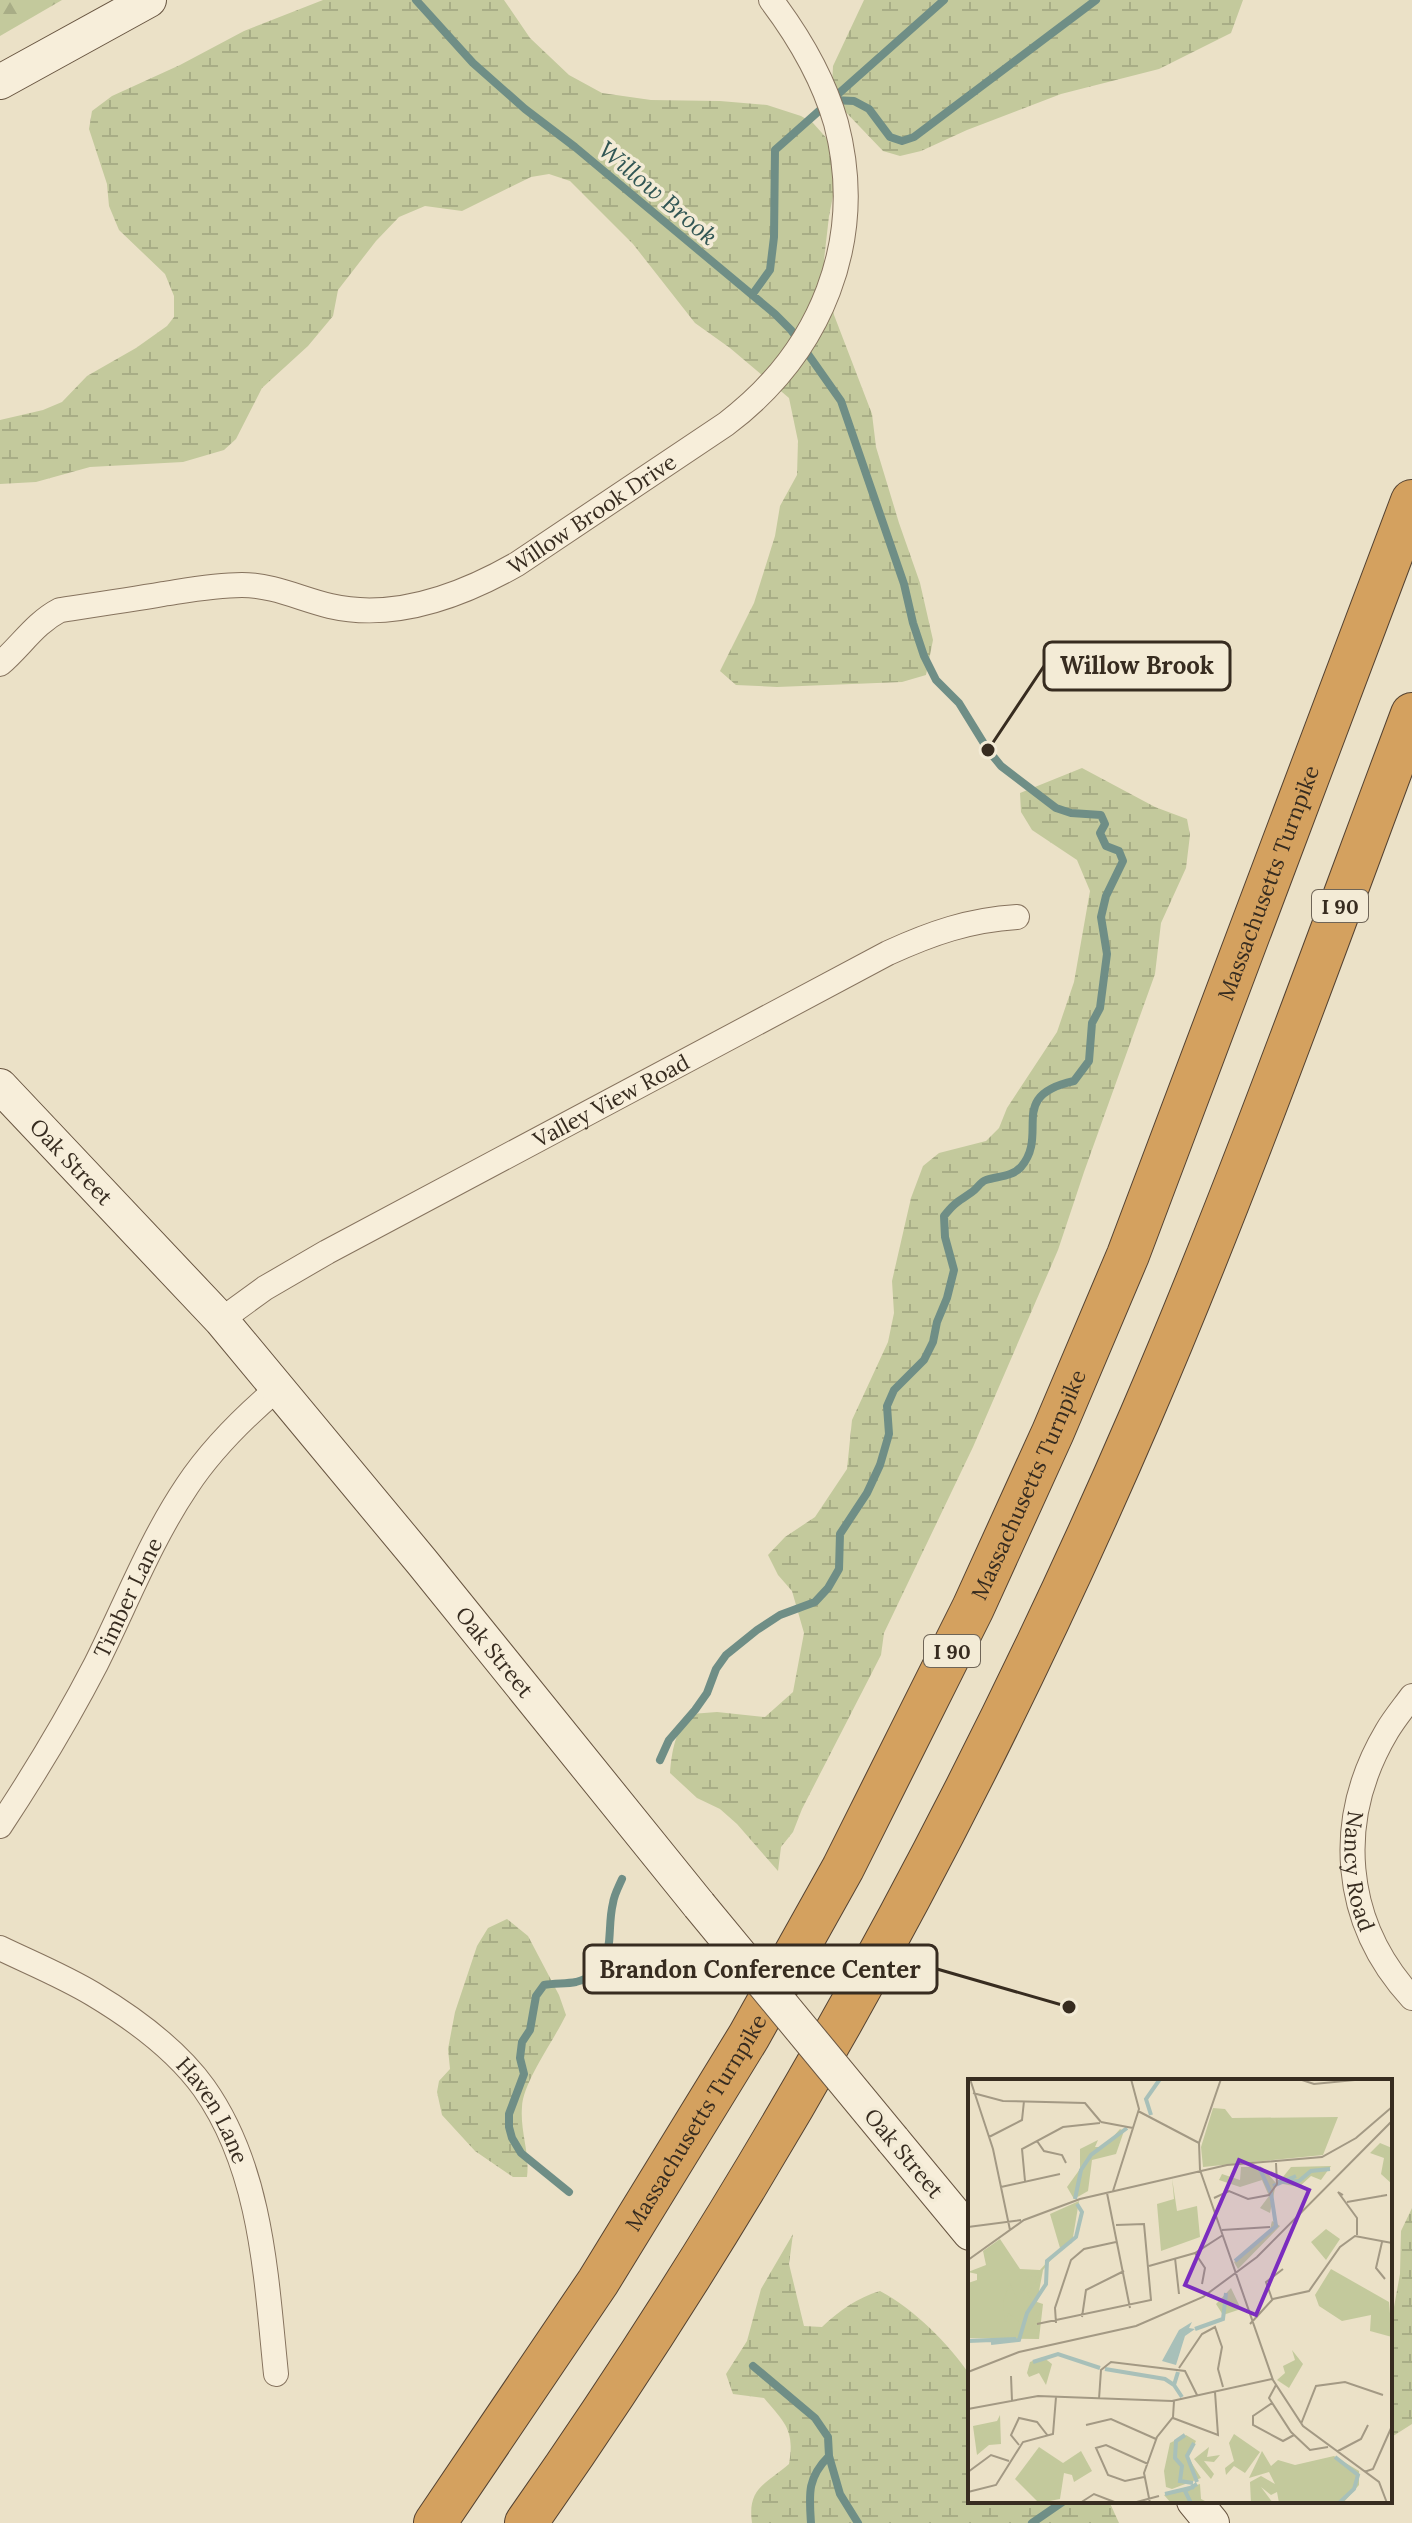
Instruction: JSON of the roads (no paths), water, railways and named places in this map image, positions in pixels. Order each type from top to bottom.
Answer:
[{"type":"highway","name":"Massachusetts Turnpike","points":[[435,2523],[598,2282],[749,2036],[843,1868],[955,1645],[1053,1432],[1128,1255],[1412,501]]},
{"type":"highway","name":"I 90","points":[[526,2523],[639,2355],[793,2107],[887,1940],[990,1740],[1096,1516],[1178,1326],[1269,1099],[1412,714]]},
{"type":"main road","points":[[0,82],[149,0]]},
{"type":"main road","name":"Oak Street","points":[[0,1086],[221,1320],[968,2231]]},
{"type":"main road","points":[[1196,2503],[1212,2523]]},
{"type":"street","name":"Willow Brook Drive","points":[[0,664],[46,617],[60,610],[214,586],[245,585],[275,589],[333,606],[360,609],[390,609],[451,596],[484,583],[517,564],[753,404],[796,351],[816,319],[832,284],[842,249],[845,196],[836,124],[825,91],[793,30],[771,0]]},
{"type":"street","name":"Valley View Road","points":[[221,1320],[265,1288],[327,1252],[888,953],[956,926],[986,919],[1017,917]]},
{"type":"street","name":"Timber Lane","points":[[0,1826],[74,1706],[156,1538],[188,1484],[232,1431],[278,1388]]},
{"type":"street","name":"Nancy Road","points":[[1412,1696],[1387,1731],[1371,1765],[1357,1804],[1352,1841],[1361,1914],[1376,1950],[1396,1981],[1412,1998]]},
{"type":"street","name":"Haven Lane","points":[[0,1948],[70,1982],[123,2013],[182,2061],[203,2086],[233,2141],[254,2203],[266,2276],[276,2374]]},
{"type":"waterway","name":"Willow Brook","points":[[416,0],[473,63],[525,109],[575,147],[791,330],[841,401],[904,584],[924,656],[936,680],[959,703],[1001,766],[1056,808],[1071,813],[1101,815],[1105,824],[1100,833],[1106,846],[1119,851],[1123,861],[1106,896],[1101,917],[1107,954],[1100,1008],[1092,1023],[1089,1061],[1074,1081],[1041,1096],[1035,1106],[1029,1154],[1021,1167],[984,1181],[954,1204],[944,1216],[945,1237],[954,1270],[947,1298],[924,1360],[894,1390],[887,1406],[889,1434],[880,1465],[867,1493],[840,1534],[839,1569],[815,1602],[780,1615],[726,1655],[716,1669],[707,1693],[669,1740],[660,1760]]},
{"type":"waterway","points":[[752,295],[770,270],[774,237],[775,150],[944,0]]},
{"type":"waterway","points":[[832,100],[854,101],[869,109],[890,137],[902,141],[914,137],[1096,0]]},
{"type":"waterway","name":"Willow Brook","points":[[569,2192],[521,2153],[512,2138],[509,2114],[524,2074],[520,2058],[522,2042],[530,2030],[536,1996],[544,1985],[576,1982],[599,1969],[608,1950],[611,1915],[622,1879]]},
{"type":"waterway","name":"Willow Brook","points":[[753,2366],[815,2418],[828,2437],[829,2456],[811,2487],[811,2523]]},
{"type":"waterway","points":[[829,2456],[840,2494],[858,2523]]},
{"type":"waterway","points":[[1032,2523],[1061,2503]]},
{"type":"place","name":"Willow Brook","points":[[988,750]]},
{"type":"place","name":"Brandon Conference Center","points":[[1069,2007]]}]
